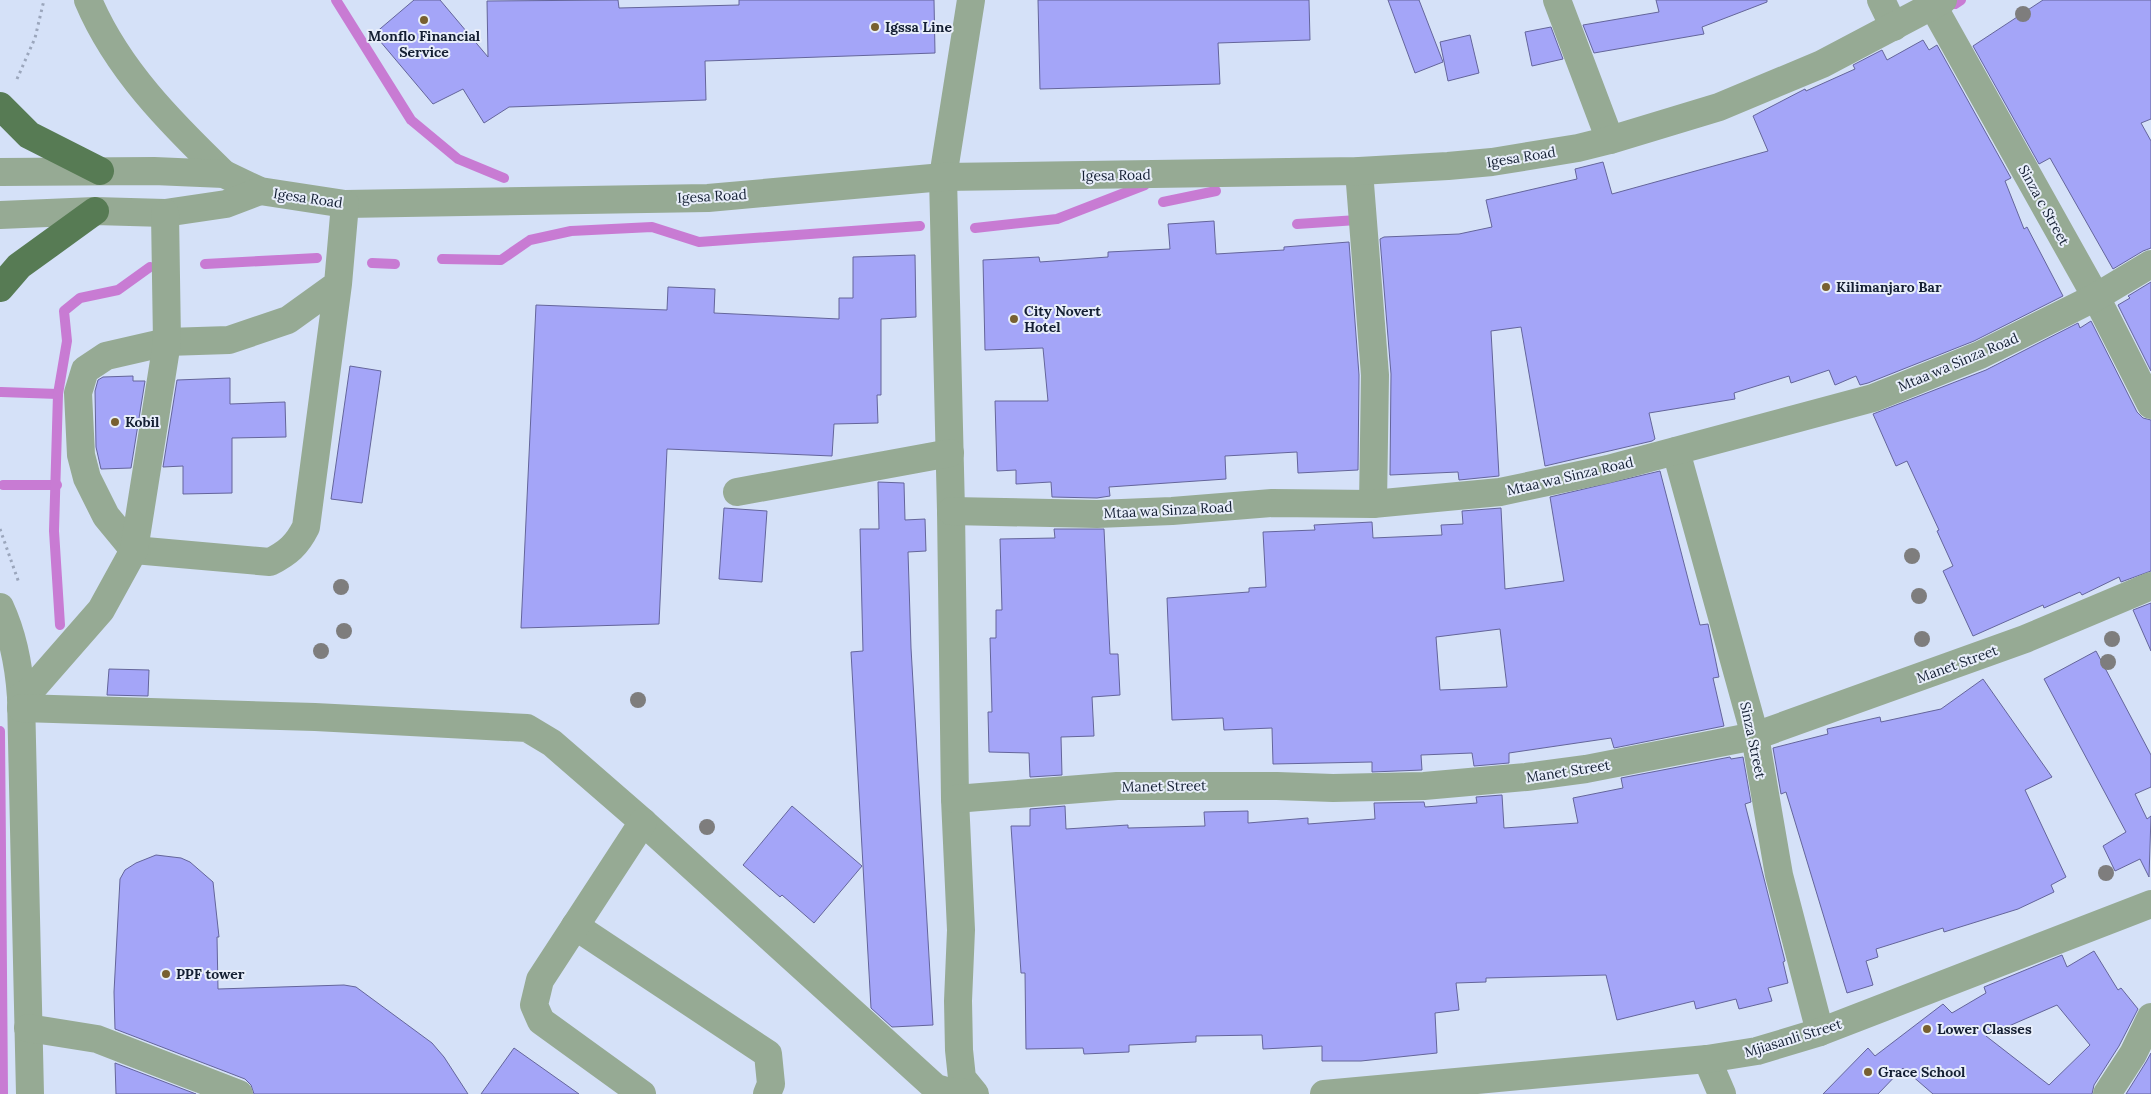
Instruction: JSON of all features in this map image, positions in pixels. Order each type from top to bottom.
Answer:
[{"type":"main road","points":[[0,106],[30,135],[100,171]]},
{"type":"main road","points":[[0,288],[19,266],[95,211]]},
{"type":"street","points":[[88,0],[113,47],[140,85],[191,142],[224,174]]},
{"type":"street","points":[[971,0],[942,177],[950,453],[955,799],[961,930],[958,1001],[959,1050],[962,1078],[974,1094]]},
{"type":"street","points":[[1556,0],[1610,140]]},
{"type":"street","points":[[1881,0],[1894,28]]},
{"type":"street","name":"Igesa Road","points":[[0,172],[100,171],[224,174],[260,191],[345,204],[708,198],[942,177],[1359,171],[1492,162],[1544,154],[1610,140],[1719,107],[1793,77],[1894,28],[1938,3]]},
{"type":"street","name":"Sinza c Street","points":[[1938,3],[2151,405]]},
{"type":"street","points":[[1359,171],[1374,375],[1373,504]]},
{"type":"street","name":"Igesa Road","points":[[0,215],[95,211],[165,213],[226,204],[260,191]]},
{"type":"street","points":[[338,284],[288,320],[238,337],[229,340],[167,342],[106,356],[85,370],[78,393],[81,455],[87,478],[106,516],[134,550],[270,562],[286,555],[298,542],[306,526],[338,284],[345,204]]},
{"type":"street","points":[[21,702],[101,610],[134,550],[167,342],[165,213]]},
{"type":"street","name":"Mtaa wa Sinza Road","points":[[951,512],[1096,514],[1172,512],[1272,502],[1373,504],[1500,492],[1608,469],[1873,398],[1980,355],[2096,298],[2151,264]]},
{"type":"street","name":"Sinza Street","points":[[1676,451],[1755,736],[1778,875],[1820,1032]]},
{"type":"street","points":[[737,492],[950,453]]},
{"type":"street","name":"Manet Street","points":[[955,799],[1117,786],[1333,788],[1475,782],[1586,769],[1755,736],[2025,640],[2151,586]]},
{"type":"street","points":[[0,607],[19,678],[21,702],[30,1094]]},
{"type":"street","points":[[21,702],[528,728],[552,743],[643,822],[936,1088],[974,1094]]},
{"type":"street","points":[[642,1094],[541,1021],[534,1005],[540,980],[643,822]]},
{"type":"street","name":"Mjiasanli Street","points":[[1341,1093],[1707,1060],[1757,1050],[1820,1032],[2151,904]]},
{"type":"street","points":[[575,926],[768,1054],[772,1084],[767,1094]]},
{"type":"street","points":[[2107,1094],[2133,1054],[2151,1017]]},
{"type":"street","points":[[28,1028],[97,1039],[239,1094]]},
{"type":"street","points":[[1707,1060],[1722,1094]]},
{"type":"building","points":[[414,0],[440,0],[488,57],[487,1],[618,0],[619,8],[739,5],[739,0],[934,0],[935,53],[705,61],[706,100],[509,107],[484,123],[463,89],[433,104],[374,34]]},
{"type":"building","points":[[1038,0],[1309,0],[1310,40],[1218,43],[1220,84],[1040,89]]},
{"type":"building","points":[[1388,0],[1419,0],[1443,62],[1415,73]]},
{"type":"building","points":[[1656,0],[1767,0],[1767,2],[1702,27],[1704,34],[1594,53],[1583,25],[1659,12]]},
{"type":"building","points":[[2043,0],[2151,0],[2151,119],[2141,123],[2151,141],[2151,248],[2113,269],[2050,158],[2039,164],[1973,46]]},
{"type":"building","points":[[1551,27],[1563,59],[1532,66],[1525,32]]},
{"type":"building","points":[[1470,35],[1479,73],[1448,81],[1440,42]]},
{"type":"building","points":[[1923,40],[1929,50],[1937,45],[2011,178],[2005,181],[2024,229],[2027,227],[2063,296],[1974,341],[1868,383],[1860,385],[1856,376],[1835,385],[1829,370],[1791,383],[1789,376],[1734,393],[1735,399],[1649,413],[1655,439],[1652,441],[1545,466],[1521,327],[1491,331],[1499,476],[1459,480],[1458,472],[1390,475],[1391,374],[1380,239],[1384,237],[1459,234],[1492,227],[1486,200],[1577,179],[1575,169],[1603,162],[1612,194],[1768,151],[1753,116],[1805,89],[1806,91],[1855,69],[1853,65],[1882,50],[1887,60]]},
{"type":"building","points":[[1214,221],[1216,254],[1284,250],[1284,247],[1349,242],[1359,375],[1358,470],[1298,473],[1297,452],[1225,456],[1226,479],[1109,487],[1110,496],[1097,498],[1052,497],[1051,482],[1016,484],[1016,470],[997,471],[995,401],[1048,401],[1043,348],[985,350],[983,260],[1039,257],[1040,262],[1108,257],[1108,252],[1170,249],[1168,224]]},
{"type":"building","points":[[915,255],[916,317],[881,319],[881,395],[877,395],[878,423],[834,424],[832,456],[667,449],[659,624],[521,628],[536,305],[667,310],[668,287],[715,289],[714,313],[839,319],[839,298],[853,298],[853,257]]},
{"type":"building","points":[[2151,282],[2151,371],[2118,305],[2130,298],[2128,296]]},
{"type":"building","points":[[2091,321],[2137,412],[2143,418],[2151,420],[2151,571],[2121,582],[2119,577],[2082,595],[2080,592],[2044,608],[2043,605],[1973,636],[1943,571],[1953,566],[1937,531],[1939,530],[1907,461],[1896,466],[1873,414],[1986,370],[2078,323],[2080,328]]},
{"type":"building","points":[[350,366],[381,371],[362,503],[331,499]]},
{"type":"building","name":"Kobil","points":[[133,376],[133,381],[145,381],[131,468],[101,469],[96,447],[95,391],[98,380],[103,377]]},
{"type":"building","points":[[230,378],[230,404],[285,402],[286,437],[232,438],[232,493],[183,494],[183,466],[163,467],[177,380]]},
{"type":"building","points":[[1660,471],[1700,625],[1708,624],[1719,677],[1713,678],[1724,726],[1614,748],[1611,738],[1509,753],[1509,763],[1474,766],[1472,753],[1421,755],[1422,770],[1372,772],[1372,762],[1273,764],[1272,728],[1224,730],[1223,718],[1172,720],[1167,598],[1249,592],[1249,588],[1266,587],[1263,532],[1315,530],[1314,525],[1372,522],[1373,538],[1442,535],[1441,525],[1463,524],[1462,511],[1501,508],[1505,589],[1564,581],[1550,497]],"holes":[[[1500,629],[1507,687],[1440,690],[1436,637]]]},
{"type":"building","points":[[878,482],[904,483],[905,520],[925,519],[926,551],[908,552],[911,648],[933,1025],[892,1027],[871,1008],[851,652],[863,651],[860,529],[879,529]]},
{"type":"building","points":[[724,508],[767,511],[762,582],[719,579]]},
{"type":"building","points":[[1054,529],[1104,529],[1110,654],[1118,654],[1120,695],[1092,697],[1094,736],[1061,737],[1062,775],[1030,777],[1029,753],[989,752],[988,712],[992,712],[990,638],[996,638],[996,610],[1002,610],[1000,539],[1055,538]]},
{"type":"building","points":[[2151,603],[2151,651],[2133,610]]},
{"type":"building","points":[[2096,651],[2151,755],[2151,787],[2135,794],[2147,819],[2151,816],[2149,877],[2140,859],[2115,871],[2103,846],[2126,832],[2044,679]]},
{"type":"building","points":[[109,669],[149,670],[148,696],[107,695]]},
{"type":"building","points":[[1983,679],[2052,777],[2025,790],[2066,877],[2051,885],[2054,892],[2018,909],[1944,932],[1943,928],[1876,949],[1878,957],[1866,961],[1873,985],[1847,993],[1786,792],[1781,794],[1773,748],[1828,734],[1827,729],[1880,717],[1881,722],[1941,709]]},
{"type":"building","points":[[1730,757],[1731,759],[1743,757],[1751,802],[1745,804],[1785,961],[1783,962],[1788,983],[1768,988],[1772,1001],[1739,1009],[1736,999],[1696,1009],[1694,1001],[1617,1020],[1606,975],[1486,978],[1486,982],[1456,983],[1459,1010],[1435,1013],[1437,1053],[1361,1061],[1322,1061],[1322,1046],[1263,1049],[1262,1035],[1196,1036],[1196,1042],[1129,1045],[1129,1052],[1084,1054],[1083,1048],[1026,1049],[1025,973],[1021,973],[1011,826],[1030,826],[1030,809],[1065,806],[1066,829],[1128,825],[1128,828],[1205,826],[1204,812],[1248,811],[1248,823],[1308,818],[1308,824],[1375,819],[1374,803],[1424,802],[1425,807],[1477,803],[1476,797],[1502,795],[1504,828],[1578,823],[1573,798],[1623,788],[1621,778]]},
{"type":"building","points":[[792,806],[862,866],[814,923],[743,865]]},
{"type":"building","name":"PPF tower","points":[[156,855],[181,858],[190,862],[213,882],[219,937],[217,937],[218,989],[344,985],[356,987],[432,1043],[444,1057],[468,1094],[254,1094],[251,1085],[245,1079],[115,1029],[114,992],[120,879],[125,870],[136,863]]},
{"type":"building","points":[[2094,951],[2118,990],[2121,988],[2138,1009],[2119,1046],[2094,1085],[2092,1094],[1933,1094],[1903,1068],[1878,1094],[1823,1094],[1868,1048],[1875,1056],[1943,1004],[1952,1013],[1986,993],[1984,987],[2062,955],[2067,967]],"holes":[[[2057,1005],[2090,1045],[2049,1085],[1986,1036]]]},
{"type":"building","points":[[514,1048],[579,1094],[481,1094]]},
{"type":"building","points":[[2151,1053],[2151,1094],[2126,1094],[2146,1062]]},
{"type":"building","points":[[115,1063],[196,1094],[116,1094]]},
{"type":"waterway","points":[[336,0],[411,120],[458,159],[504,178]]},
{"type":"waterway","points":[[1955,4],[1961,0]]},
{"type":"waterway","points":[[975,228],[1057,219],[1145,185]]},
{"type":"waterway","points":[[1163,202],[1216,191]]},
{"type":"waterway","points":[[1297,224],[1357,220]]},
{"type":"waterway","points":[[442,259],[501,260],[530,240],[571,231],[652,227],[699,242],[920,226]]},
{"type":"waterway","points":[[205,264],[317,258]]},
{"type":"waterway","points":[[372,263],[395,264]]},
{"type":"waterway","points":[[60,625],[54,531],[58,394],[67,341],[64,311],[80,298],[118,290],[150,267]]},
{"type":"waterway","points":[[1,392],[58,394]]},
{"type":"waterway","points":[[3,485],[57,485]]},
{"type":"waterway","points":[[0,731],[3,1094]]},
{"type":"place","name":"Monflo Financial Service","points":[[424,20]]},
{"type":"place","name":"Igssa Line","points":[[875,27]]},
{"type":"place","name":"Kilimanjaro Bar","points":[[1826,287]]},
{"type":"place","name":"City Novert Hotel","points":[[1014,319]]},
{"type":"place","name":"Kobil","points":[[115,422]]},
{"type":"place","name":"PPF tower","points":[[166,974]]},
{"type":"place","name":"Lower Classes","points":[[1927,1029]]},
{"type":"place","name":"Grace School","points":[[1868,1072]]}]
